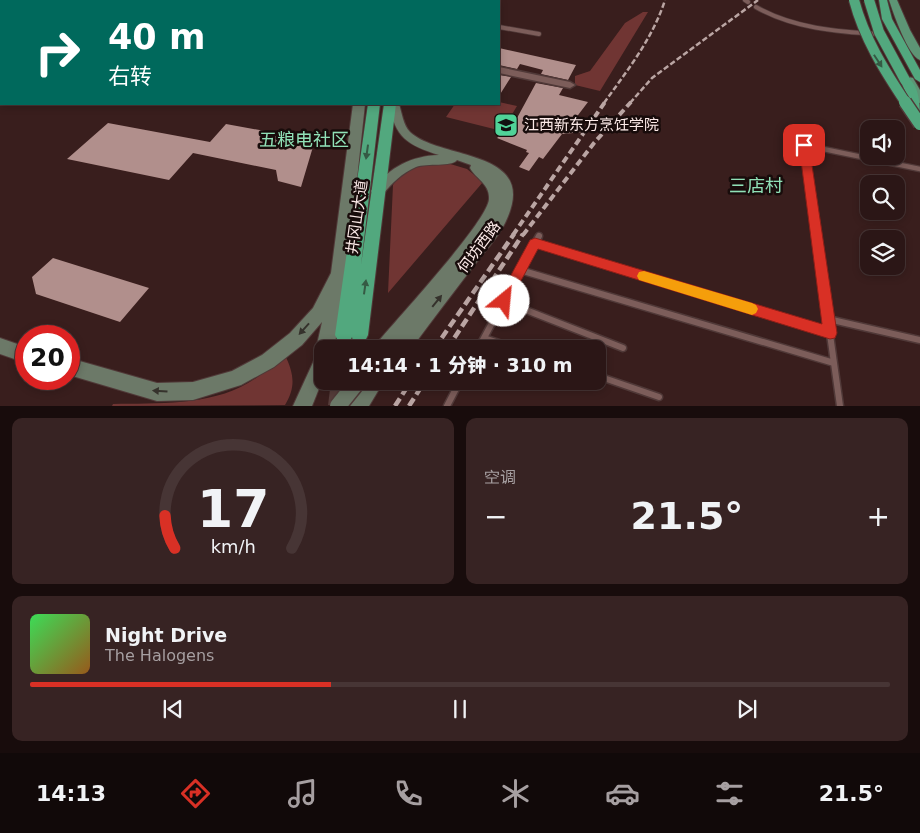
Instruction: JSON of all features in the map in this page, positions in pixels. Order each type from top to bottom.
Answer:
[{"type":"highway","points":[[854,0],[858,19],[872,52],[920,124]]},
{"type":"highway","points":[[868,0],[872,18],[879,34],[920,110]]},
{"type":"highway","points":[[883,0],[888,19],[920,79]]},
{"type":"highway","name":"井冈山大道","points":[[374,105],[352,335],[392,105]]},
{"type":"main road","points":[[868,0],[920,100]]},
{"type":"main road","points":[[893,0],[905,30],[920,57]]},
{"type":"main road","points":[[902,0],[920,39]]},
{"type":"main road","points":[[327,340],[338,273],[359,105]]},
{"type":"main road","points":[[392,105],[399,126],[405,135],[420,144],[478,161],[493,175]]},
{"type":"main road","points":[[378,191],[388,178],[402,168],[422,160],[441,158],[457,161],[474,166],[493,175]]},
{"type":"main road","name":"何坊西路","points":[[403,337],[499,222],[505,210],[501,194],[495,188],[493,175]]},
{"type":"main road","points":[[80,370],[157,392],[192,391],[235,379],[268,361],[296,339],[319,313],[338,273]]},
{"type":"main road","points":[[0,346],[15,351]]},
{"type":"main road","points":[[302,406],[314,380]]},
{"type":"main road","points":[[338,406],[351,390]]},
{"type":"main road","points":[[357,406],[369,390]]},
{"type":"street","points":[[500,70],[570,85]]},
{"type":"lane","points":[[756,7],[775,18],[789,22],[879,34]]},
{"type":"lane","points":[[500,27],[539,34]]},
{"type":"lane","points":[[840,406],[804,145],[920,169]]},
{"type":"lane","points":[[490,340],[484,338],[539,236]]},
{"type":"lane","points":[[535,243],[830,333]]},
{"type":"lane","points":[[520,270],[834,363]]},
{"type":"lane","points":[[504,301],[623,348]]},
{"type":"lane","points":[[828,319],[920,340]]},
{"type":"lane","points":[[606,379],[658,397]]},
{"type":"lane","points":[[447,406],[455,390]]},
{"type":"shaded area","points":[[643,12],[648,12],[600,91],[575,85],[575,76],[590,71],[625,23]]},
{"type":"shaded area","points":[[500,102],[517,106],[502,131],[446,117],[454,105],[500,105]]},
{"type":"shaded area","points":[[447,163],[467,169],[483,182],[388,293],[393,185],[404,173],[417,167]]},
{"type":"shaded area","points":[[285,355],[292,374],[292,386],[285,405],[112,406],[113,404],[182,402],[217,396],[253,380]]},
{"type":"building","points":[[500,48],[576,65],[568,80],[541,74],[543,70],[520,64],[517,69],[500,65]]},
{"type":"building","points":[[500,75],[511,77],[500,94]]},
{"type":"building","points":[[536,83],[563,88],[559,95],[588,102],[569,127],[584,132],[562,134],[543,159],[539,157],[529,171],[519,167],[529,153],[526,152],[527,150],[497,138],[517,118]]},
{"type":"building","points":[[108,123],[210,142],[226,124],[315,140],[301,187],[278,181],[276,170],[193,153],[169,180],[67,159]]},
{"type":"building","points":[[53,258],[149,288],[120,322],[36,294],[32,277]]},
{"type":"tunnel","points":[[344,335],[344,340]]},
{"type":"tunnel","points":[[359,335],[359,340]]},
{"type":"tunnel","points":[[336,406],[338,390]]},
{"type":"railway","points":[[604,103],[654,28],[665,0]]},
{"type":"railway","points":[[630,103],[652,78],[758,0]]},
{"type":"railway","points":[[513,235],[605,102]]},
{"type":"railway","points":[[523,235],[594,143],[631,102]]},
{"type":"railway","points":[[440,340],[514,234]]},
{"type":"railway","points":[[453,340],[523,234]]},
{"type":"railway","points":[[395,406],[405,390]]},
{"type":"railway","points":[[409,406],[419,390]]},
{"type":"slow traffic","points":[[644,276],[752,309]]},
{"type":"place","name":"江西新东方烹饪学院","points":[[506,125]]},
{"type":"district","name":"五粮电社区","points":[[304,139]]},
{"type":"district","name":"三店村","points":[[756,185]]},
{"type":"route","points":[[504,301],[535,243],[830,333],[804,145]]}]
